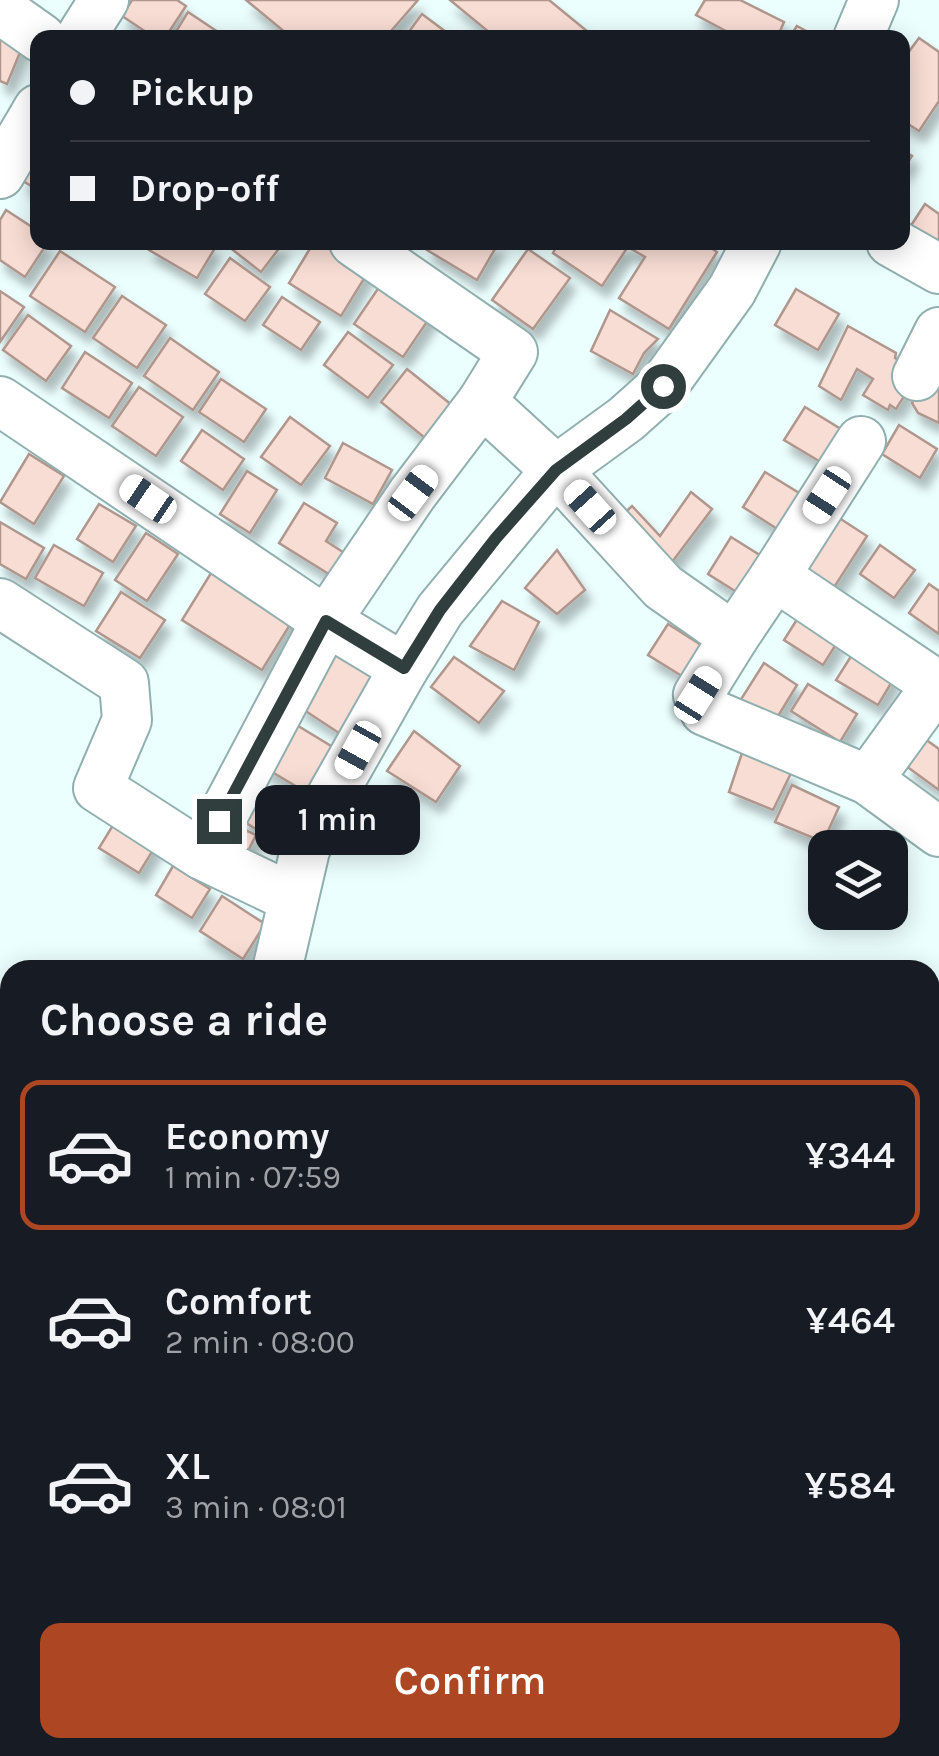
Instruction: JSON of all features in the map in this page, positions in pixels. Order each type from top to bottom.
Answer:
[{"type":"street","points":[[85,30],[104,0]]},
{"type":"street","points":[[861,30],[874,0]]},
{"type":"street","points":[[0,9],[30,30]]},
{"type":"street","points":[[0,174],[30,122]]},
{"type":"street","points":[[202,855],[326,621],[413,493],[482,402],[513,352],[366,250]]},
{"type":"street","points":[[279,960],[305,850],[319,818],[404,668],[452,596],[556,470],[626,419],[663,386],[732,290],[753,250]]},
{"type":"street","points":[[905,250],[939,269]]},
{"type":"street","points":[[918,376],[939,332]]},
{"type":"street","points":[[0,401],[326,621],[404,668]]},
{"type":"street","points":[[482,402],[556,470],[663,587],[734,638]]},
{"type":"street","points":[[861,441],[698,695],[705,711],[868,780],[939,832]]},
{"type":"street","points":[[775,576],[938,684],[868,780]]},
{"type":"street","points":[[0,603],[124,683],[127,720],[98,788],[202,855],[292,898]]},
{"type":"building","points":[[132,0],[177,0],[186,6],[170,30],[143,30],[122,16]]},
{"type":"building","points":[[246,0],[418,0],[392,30],[282,30]]},
{"type":"building","points":[[450,0],[549,0],[586,30],[486,30]]},
{"type":"building","points":[[705,0],[740,0],[784,22],[780,30],[724,30],[696,15]]},
{"type":"building","points":[[188,12],[215,30],[177,30]]},
{"type":"building","points":[[422,14],[443,30],[410,30]]},
{"type":"building","points":[[0,22],[28,33],[7,84],[0,81]]},
{"type":"building","points":[[919,38],[939,52],[939,101],[919,131],[910,125],[910,50]]},
{"type":"building","points":[[925,204],[939,214],[939,248],[910,227]]},
{"type":"building","points":[[6,210],[30,226],[30,250],[43,250],[25,277],[0,260],[0,220]]},
{"type":"building","points":[[149,250],[214,250],[197,278]]},
{"type":"building","points":[[233,250],[278,250],[261,272]]},
{"type":"building","points":[[309,250],[340,250],[370,269],[341,316],[289,283]]},
{"type":"building","points":[[427,250],[494,250],[477,280]]},
{"type":"building","points":[[527,250],[570,278],[533,329],[492,300]]},
{"type":"building","points":[[555,250],[626,250],[602,286],[553,253]]},
{"type":"building","points":[[633,250],[717,252],[669,329],[619,298],[645,257]]},
{"type":"building","points":[[60,251],[115,287],[85,332],[30,296]]},
{"type":"building","points":[[230,258],[270,287],[245,321],[205,294]]},
{"type":"building","points":[[388,274],[437,307],[403,357],[354,324]]},
{"type":"building","points":[[796,289],[839,314],[818,350],[775,325]]},
{"type":"building","points":[[0,291],[24,307],[0,342]]},
{"type":"building","points":[[122,296],[166,325],[137,368],[93,338]]},
{"type":"building","points":[[282,297],[320,322],[301,350],[263,325]]},
{"type":"building","points":[[610,310],[658,339],[644,353],[633,374],[591,351]]},
{"type":"building","points":[[28,315],[71,346],[46,381],[3,350]]},
{"type":"building","points":[[848,326],[896,353],[895,358],[907,366],[910,387],[896,409],[890,405],[888,410],[863,395],[873,379],[857,369],[841,400],[819,386]]},
{"type":"building","points":[[348,332],[393,365],[368,398],[324,365]]},
{"type":"building","points":[[170,338],[219,372],[193,410],[144,376]]},
{"type":"building","points":[[85,352],[132,383],[109,418],[62,388]]},
{"type":"building","points":[[407,369],[453,406],[425,438],[381,402]]},
{"type":"building","points":[[939,369],[939,423],[918,413],[912,403],[930,372]]},
{"type":"building","points":[[221,379],[266,409],[244,442],[199,412]]},
{"type":"building","points":[[139,387],[183,417],[156,456],[112,426]]},
{"type":"building","points":[[805,407],[849,434],[829,467],[784,440]]},
{"type":"building","points":[[290,417],[330,446],[301,485],[261,457]]},
{"type":"building","points":[[899,425],[937,449],[920,478],[882,454]]},
{"type":"building","points":[[202,430],[244,459],[223,490],[181,461]]},
{"type":"building","points":[[343,443],[392,470],[373,504],[325,478]]},
{"type":"building","points":[[29,454],[64,476],[34,524],[0,502]]},
{"type":"building","points":[[247,471],[277,490],[250,533],[220,514]]},
{"type":"building","points":[[765,472],[804,496],[782,532],[743,507]]},
{"type":"building","points":[[691,492],[712,509],[666,570],[618,519],[632,506],[660,536]]},
{"type":"building","points":[[304,503],[337,523],[326,541],[346,554],[332,576],[279,543]]},
{"type":"building","points":[[99,504],[136,526],[113,562],[77,539]]},
{"type":"building","points":[[833,514],[867,536],[833,589],[792,569]]},
{"type":"building","points":[[0,522],[44,548],[26,579],[0,564]]},
{"type":"building","points":[[146,533],[178,554],[147,601],[115,580]]},
{"type":"building","points":[[731,537],[766,559],[743,596],[708,574]]},
{"type":"building","points":[[54,545],[103,573],[84,606],[35,578]]},
{"type":"building","points":[[880,545],[915,570],[894,598],[860,574]]},
{"type":"building","points":[[557,550],[585,590],[557,614],[525,588]]},
{"type":"building","points":[[216,565],[296,615],[262,670],[182,620]]},
{"type":"building","points":[[929,584],[939,591],[939,634],[909,613]]},
{"type":"building","points":[[121,592],[165,620],[140,658],[96,631]]},
{"type":"building","points":[[502,601],[539,622],[514,670],[470,646]]},
{"type":"building","points":[[801,613],[840,638],[823,665],[784,640]]},
{"type":"building","points":[[668,624],[709,650],[690,681],[648,655]]},
{"type":"building","points":[[340,639],[385,668],[342,735],[298,706]]},
{"type":"building","points":[[855,650],[896,675],[878,705],[836,680]]},
{"type":"building","points":[[454,657],[504,691],[479,723],[431,687]]},
{"type":"building","points":[[764,663],[797,685],[772,726],[738,704]]},
{"type":"building","points":[[808,684],[857,714],[840,742],[791,711]]},
{"type":"building","points":[[290,721],[336,749],[309,794],[262,766]]},
{"type":"building","points":[[414,731],[460,766],[436,802],[387,771]]},
{"type":"building","points":[[925,739],[939,749],[939,790],[906,766]]},
{"type":"building","points":[[743,750],[791,773],[773,810],[729,792]]},
{"type":"building","points":[[792,785],[839,807],[828,830],[808,830],[808,836],[775,822]]},
{"type":"building","points":[[253,799],[290,822],[278,843],[240,819]]},
{"type":"building","points":[[118,817],[158,842],[139,873],[99,848]]},
{"type":"building","points":[[233,824],[256,835],[241,865],[218,853]]},
{"type":"building","points":[[173,866],[210,889],[192,918],[156,895]]},
{"type":"building","points":[[222,896],[265,924],[243,959],[200,931]]},
{"type":"route","points":[[219,821],[326,621],[404,668],[440,610],[556,470],[626,419],[663,386]]}]
